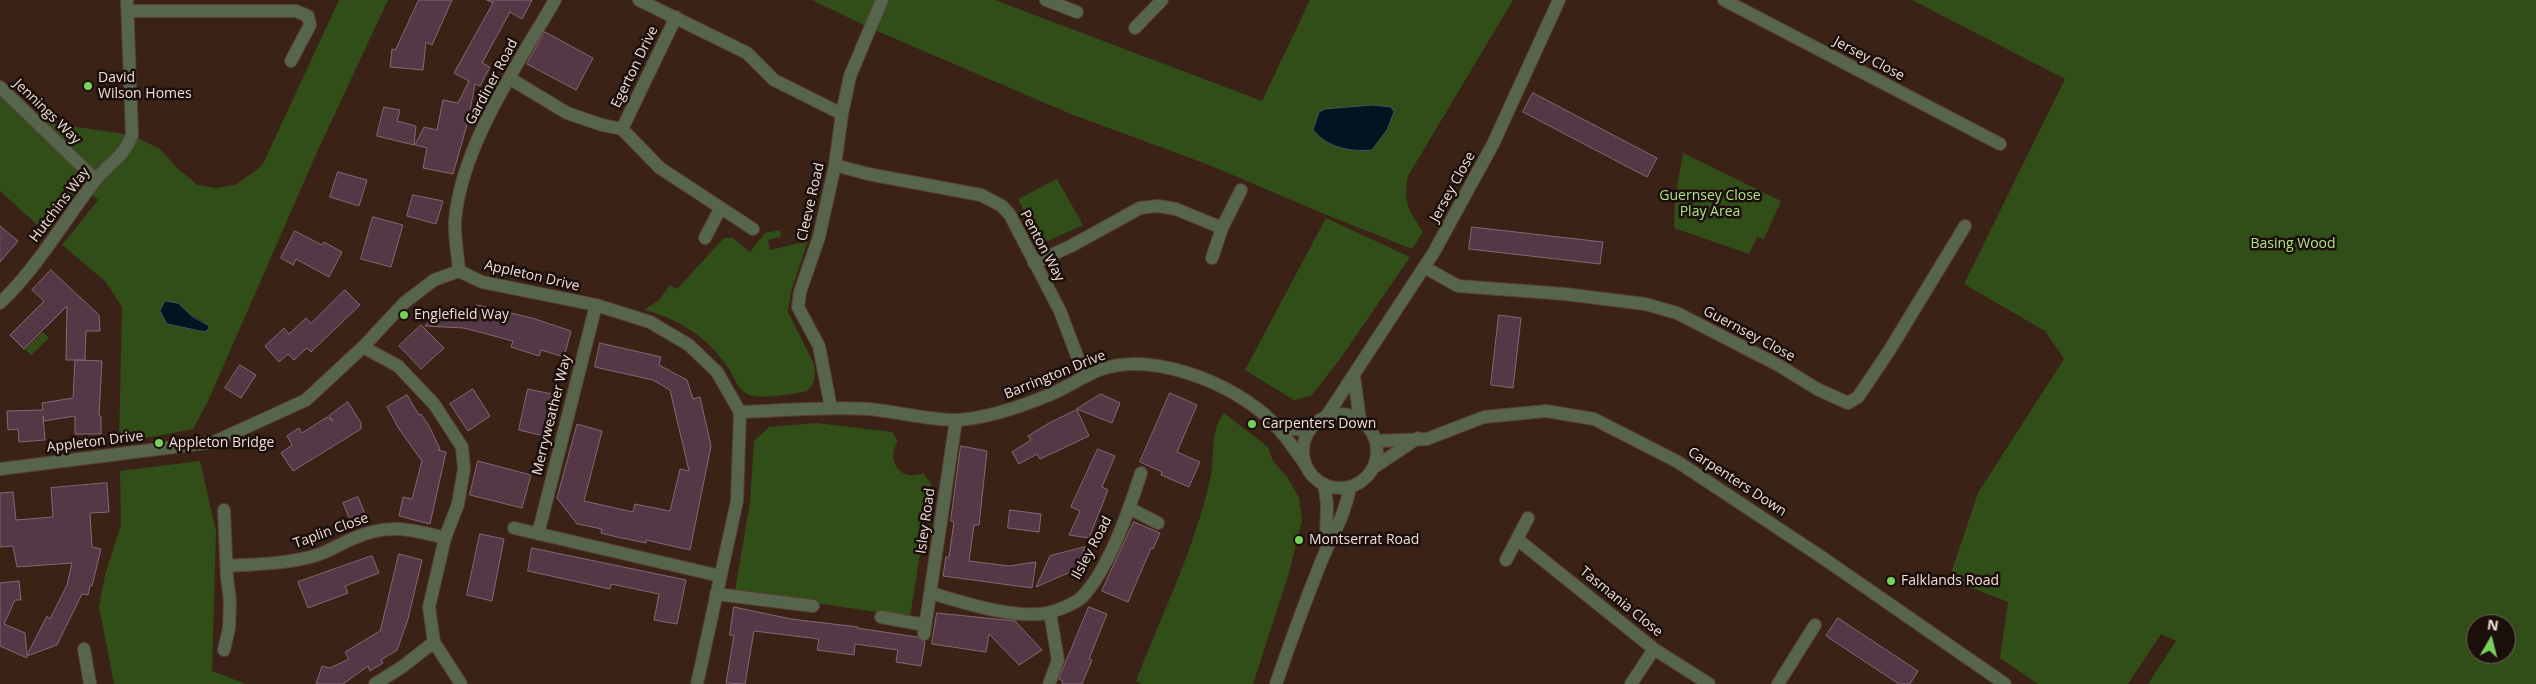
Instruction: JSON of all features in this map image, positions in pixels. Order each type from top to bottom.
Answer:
[{"type":"street","name":"Gardiner Road","points":[[459,271],[455,222],[466,173],[488,118],[555,0]]},
{"type":"street","points":[[640,0],[747,53],[774,80],[842,114]]},
{"type":"street","name":"Cleeve Road","points":[[831,408],[819,346],[798,307],[800,292],[819,237],[835,165],[842,114],[850,76],[882,0]]},
{"type":"street","points":[[1046,0],[1077,12]]},
{"type":"street","points":[[1135,28],[1162,0]]},
{"type":"street","name":"Jersey Close","points":[[1326,417],[1354,377],[1424,267],[1493,144],[1559,0]]},
{"type":"street","name":"Jersey Close","points":[[1724,0],[2000,144]]},
{"type":"street","points":[[128,5],[296,11],[308,16],[310,25],[291,61]]},
{"type":"street","name":"Hutchins Way","points":[[0,303],[20,285],[96,180],[127,149],[132,135],[128,5]]},
{"type":"street","name":"Egerton Drive","points":[[622,129],[676,17]]},
{"type":"street","name":"Egerton Drive","points":[[509,78],[567,113],[602,125],[622,129],[660,168],[753,229]]},
{"type":"street","name":"Jennings Way","points":[[0,87],[96,180]]},
{"type":"street","name":"Penton Way","points":[[835,165],[868,174],[982,195],[1002,206],[1010,215],[1064,320],[1085,377]]},
{"type":"street","points":[[1212,258],[1222,228],[1242,190]]},
{"type":"street","points":[[1034,263],[1071,246],[1140,208],[1158,206],[1176,209],[1222,228]]},
{"type":"street","points":[[705,238],[720,209]]},
{"type":"street","name":"Guernsey Close","points":[[1424,267],[1458,286],[1601,298],[1645,304],[1677,313],[1778,365],[1819,390],[1848,403],[1858,397],[1889,351],[1965,226]]},
{"type":"street","name":"Appleton Drive","points":[[0,469],[214,442],[306,400],[363,347],[404,303],[434,280],[459,271],[482,282],[596,305],[650,322],[689,345],[716,372],[740,412]]},
{"type":"street","name":"Merryweather Way","points":[[538,534],[596,305]]},
{"type":"street","points":[[363,347],[398,366],[434,404],[462,447],[464,469],[458,504],[445,538],[428,607],[434,642],[461,684]]},
{"type":"street","name":"Barrington Drive","points":[[740,412],[831,408],[869,409],[956,420],[999,413],[1050,395],[1101,370],[1122,365],[1146,364],[1171,368],[1199,377],[1264,414],[1276,426],[1305,464]]},
{"type":"street","points":[[1354,377],[1360,420]]},
{"type":"street","name":"Carpenters Down","points":[[1376,441],[1427,439],[1484,417],[1546,411],[1594,419],[1678,462],[1824,558],[2005,684]]},
{"type":"street","points":[[697,684],[737,501],[740,412]]},
{"type":"street","points":[[1374,468],[1378,454],[1376,441],[1370,429],[1360,420],[1352,416],[1326,417],[1309,431],[1303,451],[1305,464],[1313,477],[1324,484],[1337,488],[1350,487],[1366,478],[1374,468],[1418,438]]},
{"type":"street","name":"Isley Road","points":[[881,617],[925,630],[956,420]]},
{"type":"street","points":[[1276,426],[1309,431]]},
{"type":"street","name":"Ilsley Road","points":[[931,593],[986,608],[1027,613],[1050,612],[1081,598],[1099,573],[1130,508],[1141,474]]},
{"type":"street","points":[[1324,484],[1327,503],[1326,549]]},
{"type":"street","points":[[1276,684],[1301,612],[1326,549],[1346,509],[1350,487]]},
{"type":"street","name":"Ilsley Road","points":[[1130,508],[1158,523]]},
{"type":"street","points":[[224,510],[230,601],[230,628],[224,650]]},
{"type":"street","points":[[1506,560],[1528,518]]},
{"type":"street","name":"Taplin Close","points":[[227,566],[286,562],[314,556],[368,533],[387,528],[412,530],[445,538]]},
{"type":"street","points":[[514,528],[720,576]]},
{"type":"street","name":"Tasmania Close","points":[[1517,539],[1654,649],[1709,684]]},
{"type":"street","points":[[716,594],[813,606]]},
{"type":"street","points":[[1049,684],[1058,660],[1050,612]]},
{"type":"street","points":[[1778,684],[1815,625]]},
{"type":"street","points":[[375,684],[402,667],[434,642]]},
{"type":"street","points":[[84,649],[87,684]]},
{"type":"street","points":[[1631,684],[1654,649]]},
{"type":"green space","points":[[339,0],[388,0],[318,150],[208,401],[193,429],[119,443],[122,307],[106,282],[62,245],[98,200],[88,191],[88,173],[45,232],[0,191],[0,86],[35,121],[132,135],[160,149],[178,169],[198,185],[216,188],[235,185],[262,166]],"holes":[[[186,312],[203,321],[193,330],[183,327]]]},
{"type":"green space","points":[[812,0],[995,0],[1262,101],[1310,0],[1513,0],[1408,176],[1406,193],[1408,205],[1423,232],[1412,249],[1209,165],[1071,114],[870,28]]},
{"type":"green space","name":"Basing Wood","points":[[1912,0],[2536,0],[2536,684],[2148,684],[2176,641],[2161,634],[2128,684],[2038,684],[2000,658],[2008,602],[1949,579],[1978,493],[2064,359],[2045,331],[1964,284],[2065,79]]},
{"type":"green space","name":"Guernsey Close Play Area","points":[[1683,153],[1781,201],[1764,239],[1757,237],[1749,254],[1674,228],[1675,198]]},
{"type":"green space","points":[[1057,179],[1083,225],[1048,241],[1038,238],[1018,199]]},
{"type":"green space","points":[[1326,218],[1410,257],[1340,359],[1311,396],[1294,400],[1245,370]]},
{"type":"green space","points":[[780,230],[781,237],[768,240],[770,250],[808,241],[791,291],[788,312],[814,364],[814,379],[807,391],[777,396],[752,396],[740,388],[725,363],[709,344],[699,336],[679,323],[644,310],[659,300],[670,285],[677,289],[724,238],[733,238],[750,252],[765,233]]},
{"type":"green space","points":[[43,332],[49,338],[31,355],[25,349]]},
{"type":"green space","points":[[1224,413],[1268,447],[1273,461],[1288,478],[1299,498],[1302,520],[1289,573],[1253,684],[1143,684],[1136,681],[1178,580],[1197,528],[1211,475],[1215,435]]},
{"type":"green space","points":[[817,423],[892,432],[898,441],[893,455],[897,467],[908,475],[923,473],[931,484],[910,617],[735,591],[750,502],[754,441],[769,427]]},
{"type":"green space","points":[[200,461],[216,531],[212,671],[246,684],[114,684],[99,606],[105,575],[121,525],[120,471]]},
{"type":"water","points":[[1373,105],[1391,107],[1394,112],[1387,130],[1372,150],[1340,148],[1325,141],[1313,130],[1319,112],[1325,109]]},
{"type":"water","points":[[165,301],[178,303],[193,317],[208,325],[209,328],[205,332],[167,324],[160,311]]},
{"type":"building","points":[[419,0],[452,0],[432,45],[426,42],[423,70],[390,67],[392,49],[395,50]]},
{"type":"building","points":[[487,0],[532,0],[522,19],[510,12],[482,63],[490,67],[480,86],[475,84],[468,121],[453,174],[423,168],[427,148],[415,145],[424,127],[437,130],[443,100],[458,103],[469,81],[454,73],[493,3]]},
{"type":"building","points":[[545,32],[593,58],[576,90],[527,64]]},
{"type":"building","points":[[1533,93],[1657,158],[1647,177],[1523,112]]},
{"type":"building","points":[[384,107],[400,110],[397,121],[416,126],[414,145],[377,136]]},
{"type":"building","points":[[338,172],[367,180],[359,206],[330,197]]},
{"type":"building","points":[[413,195],[443,201],[436,224],[407,216]]},
{"type":"building","points":[[373,217],[403,225],[391,267],[361,259]]},
{"type":"building","points":[[0,226],[18,241],[0,262]]},
{"type":"building","points":[[1472,227],[1603,242],[1600,264],[1469,249]]},
{"type":"building","points":[[295,231],[322,245],[324,242],[342,252],[329,277],[296,259],[293,265],[281,258]]},
{"type":"building","points":[[51,270],[99,315],[100,331],[86,331],[85,360],[76,360],[102,361],[99,416],[101,416],[101,434],[75,434],[75,416],[44,421],[43,416],[45,440],[19,442],[18,429],[8,430],[7,411],[43,410],[42,403],[73,398],[75,360],[66,360],[67,306],[24,349],[10,335],[44,301],[32,290]]},
{"type":"building","points":[[345,290],[360,305],[311,352],[307,348],[294,360],[288,354],[279,362],[265,346],[284,328],[289,334],[306,318],[311,323]]},
{"type":"building","points":[[477,305],[532,318],[571,331],[564,357],[541,350],[539,356],[511,347],[513,341],[464,328],[425,326],[439,309],[475,312]]},
{"type":"building","points":[[1499,315],[1521,318],[1513,388],[1491,385]]},
{"type":"building","points":[[421,325],[444,348],[421,369],[399,346]]},
{"type":"building","points":[[600,343],[661,357],[659,365],[687,380],[693,399],[700,397],[711,446],[690,550],[646,540],[646,543],[617,537],[601,533],[602,529],[577,524],[557,498],[577,424],[602,431],[584,501],[633,512],[635,504],[670,511],[680,469],[689,471],[670,390],[653,380],[595,367]]},
{"type":"building","points":[[240,365],[256,375],[241,398],[225,388]]},
{"type":"building","points":[[473,389],[490,416],[468,431],[450,404]]},
{"type":"building","points":[[528,389],[552,394],[544,436],[519,430]]},
{"type":"building","points":[[1170,393],[1197,405],[1177,452],[1200,462],[1189,487],[1161,475],[1162,472],[1140,462]]},
{"type":"building","points":[[1101,394],[1120,403],[1112,423],[1077,409]]},
{"type":"building","points":[[407,395],[419,415],[421,414],[429,426],[440,449],[438,450],[446,452],[430,524],[399,516],[403,497],[412,499],[422,461],[399,429],[387,407]]},
{"type":"building","points":[[348,402],[361,423],[361,429],[293,471],[281,453],[292,445],[287,436],[299,428],[302,433],[327,417],[333,421],[329,416]]},
{"type":"building","points":[[1077,410],[1089,436],[1040,459],[1037,454],[1019,464],[1012,452],[1031,440],[1028,436],[1049,423]]},
{"type":"building","points":[[961,446],[987,451],[979,525],[974,525],[969,561],[1009,566],[1036,562],[1032,588],[943,576],[946,557],[949,557],[954,522],[951,521]]},
{"type":"building","points":[[1098,449],[1115,456],[1102,487],[1108,490],[1089,538],[1069,535],[1080,511],[1071,507]]},
{"type":"building","points":[[478,461],[531,475],[522,508],[470,495]]},
{"type":"building","points":[[107,483],[109,512],[90,513],[92,547],[101,549],[92,586],[90,586],[88,595],[82,594],[57,645],[27,656],[27,658],[0,646],[0,583],[19,581],[21,600],[15,600],[4,624],[25,633],[27,655],[47,616],[50,619],[67,585],[72,563],[17,567],[13,546],[0,547],[0,493],[13,492],[16,520],[53,517],[51,488]]},
{"type":"building","points":[[358,497],[368,521],[353,527],[343,503]]},
{"type":"building","points":[[1010,510],[1041,514],[1039,532],[1008,528]]},
{"type":"building","points":[[1134,522],[1160,533],[1153,549],[1151,548],[1128,602],[1102,591]]},
{"type":"building","points":[[480,534],[504,539],[492,601],[467,595]]},
{"type":"building","points":[[1085,547],[1077,569],[1036,587],[1050,556]]},
{"type":"building","points":[[532,548],[686,580],[677,624],[654,620],[659,594],[611,584],[610,589],[528,571]]},
{"type":"building","points":[[399,554],[422,560],[408,619],[397,650],[381,660],[383,663],[370,671],[368,666],[343,684],[316,684],[322,666],[330,668],[349,659],[345,652],[380,631]]},
{"type":"building","points":[[372,556],[379,573],[345,586],[348,593],[308,608],[298,582]]},
{"type":"building","points":[[734,607],[791,619],[858,627],[917,637],[925,642],[921,666],[896,662],[898,650],[855,644],[854,655],[817,650],[819,639],[754,631],[745,684],[726,683],[734,636],[730,635]]},
{"type":"building","points":[[1089,607],[1107,614],[1089,659],[1092,660],[1082,684],[1062,684],[1063,681],[1059,679]]},
{"type":"building","points":[[937,613],[1015,621],[1042,650],[1019,665],[989,634],[986,652],[932,644]]},
{"type":"building","points":[[1838,618],[1918,671],[1910,684],[1899,684],[1826,636]]},
{"type":"place","name":"David Wilson Homes","points":[[88,86]]},
{"type":"place","name":"Englefield Way","points":[[404,315]]},
{"type":"place","name":"Carpenters Down","points":[[1252,424]]},
{"type":"place","name":"Appleton Bridge","points":[[159,443]]},
{"type":"place","name":"Montserrat Road","points":[[1299,540]]},
{"type":"place","name":"Falklands Road","points":[[1891,581]]}]
